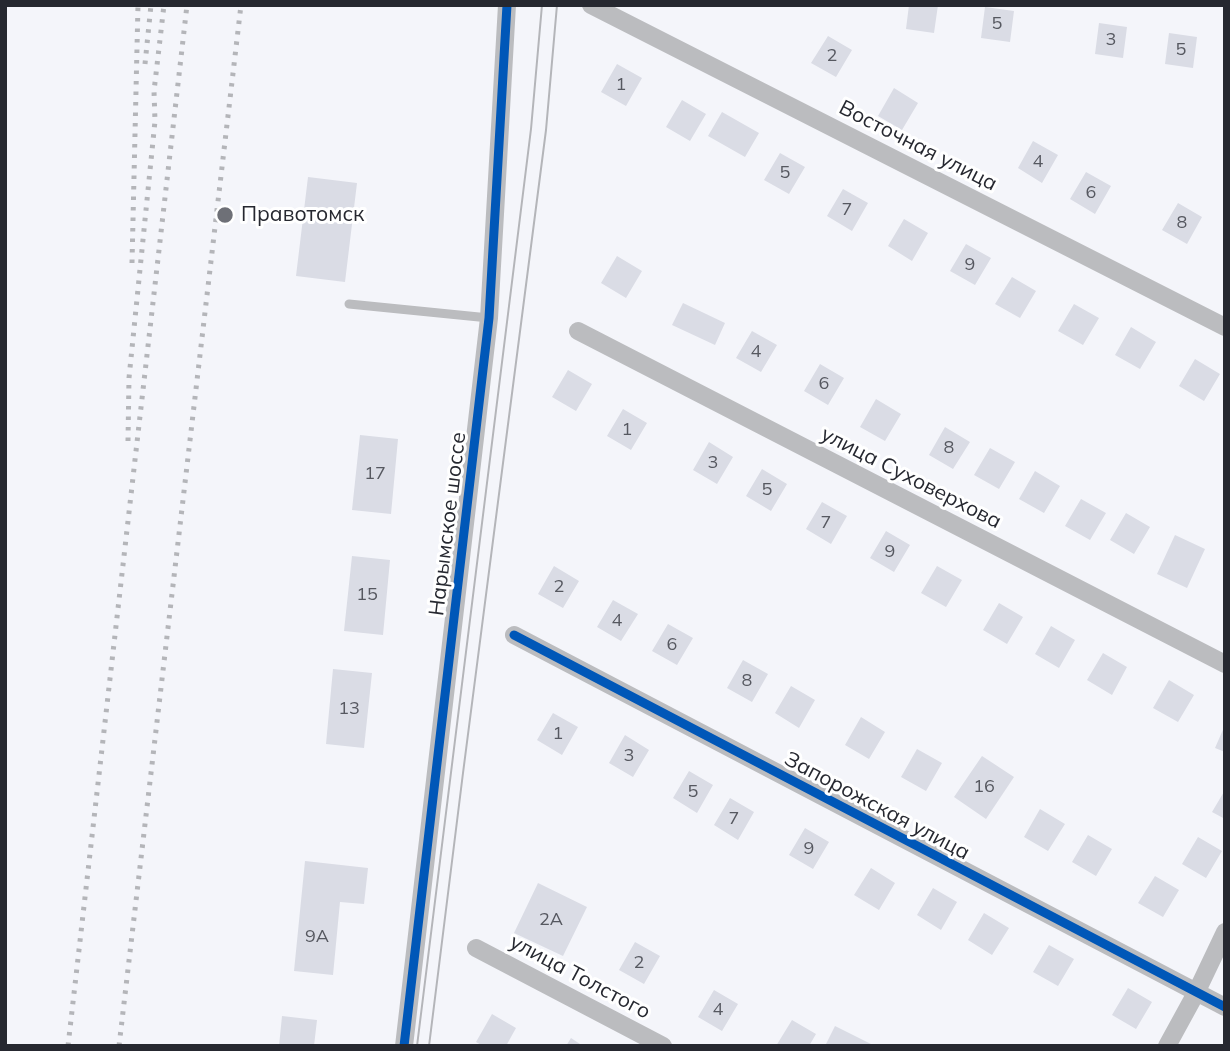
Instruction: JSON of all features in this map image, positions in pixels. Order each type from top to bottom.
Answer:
[{"type":"street","name":"Нарымское шоссе","points":[[404,1046],[489,318],[507,5]]},
{"type":"street","name":"Восточная улица","points":[[592,5],[1225,327]]},
{"type":"street","name":"улица Суховерхова","points":[[578,331],[1225,664]]},
{"type":"street","name":"Запорожская улица","points":[[514,635],[1225,1007]]},
{"type":"street","points":[[1167,1046],[1225,932]]},
{"type":"street","name":"улица Толстого","points":[[475,948],[663,1046]]},
{"type":"lane","points":[[349,304],[489,318]]},
{"type":"building","points":[[909,5],[938,5],[934,33],[906,29]]},
{"type":"building","points":[[985,7],[1014,11],[1010,42],[981,38]]},
{"type":"building","points":[[1099,23],[1127,27],[1123,58],[1095,54]]},
{"type":"building","points":[[1169,33],[1197,37],[1193,68],[1165,64]]},
{"type":"building","points":[[828,36],[852,50],[836,77],[811,63]]},
{"type":"building","points":[[617,64],[642,78],[626,106],[601,92]]},
{"type":"building","points":[[894,88],[918,103],[902,130],[878,116]]},
{"type":"building","points":[[682,100],[706,114],[690,141],[666,127]]},
{"type":"building","points":[[722,112],[759,133],[745,157],[708,136]]},
{"type":"building","points":[[1033,141],[1058,155],[1042,183],[1018,168]]},
{"type":"building","points":[[780,153],[805,167],[789,194],[764,180]]},
{"type":"building","points":[[1086,172],[1111,186],[1095,214],[1070,199]]},
{"type":"building","points":[[308,177],[357,183],[345,282],[296,276]]},
{"type":"building","points":[[843,189],[868,203],[852,231],[827,216]]},
{"type":"building","points":[[1178,203],[1202,217],[1187,244],[1162,230]]},
{"type":"building","points":[[904,219],[928,233],[912,261],[888,246]]},
{"type":"building","points":[[966,244],[991,258],[975,285],[950,271]]},
{"type":"building","points":[[617,256],[642,271],[626,298],[601,283]]},
{"type":"building","points":[[1012,277],[1036,291],[1020,318],[995,304]]},
{"type":"building","points":[[683,303],[725,323],[715,345],[672,325]]},
{"type":"building","points":[[1074,304],[1099,318],[1083,345],[1058,331]]},
{"type":"building","points":[[1131,327],[1156,342],[1140,369],[1115,355]]},
{"type":"building","points":[[752,331],[777,345],[761,372],[736,358]]},
{"type":"building","points":[[1195,359],[1220,374],[1204,401],[1179,386]]},
{"type":"building","points":[[820,364],[844,378],[828,405],[804,391]]},
{"type":"building","points":[[568,370],[592,384],[576,411],[552,397]]},
{"type":"building","points":[[876,399],[901,414],[885,441],[860,427]]},
{"type":"building","points":[[623,409],[647,423],[631,450],[607,436]]},
{"type":"building","points":[[945,427],[970,442],[953,469],[929,455]]},
{"type":"building","points":[[360,435],[398,439],[391,514],[352,510]]},
{"type":"building","points":[[709,442],[733,457],[717,484],[693,470]]},
{"type":"building","points":[[990,448],[1015,462],[999,489],[974,475]]},
{"type":"building","points":[[762,469],[787,484],[771,511],[746,496]]},
{"type":"building","points":[[1035,471],[1060,486],[1044,513],[1019,499]]},
{"type":"building","points":[[1081,499],[1106,513],[1090,540],[1065,526]]},
{"type":"building","points":[[822,502],[847,516],[831,544],[806,529]]},
{"type":"building","points":[[1126,513],[1150,527],[1134,554],[1110,540]]},
{"type":"building","points":[[886,531],[910,545],[894,572],[870,558]]},
{"type":"building","points":[[1175,535],[1205,549],[1187,588],[1157,574]]},
{"type":"building","points":[[352,556],[390,560],[383,635],[344,631]]},
{"type":"building","points":[[554,566],[579,581],[563,608],[538,594]]},
{"type":"building","points":[[937,566],[962,580],[946,607],[921,593]]},
{"type":"building","points":[[613,600],[638,614],[621,641],[597,627]]},
{"type":"building","points":[[999,603],[1023,617],[1007,644],[983,630]]},
{"type":"building","points":[[668,624],[693,638],[677,665],[652,651]]},
{"type":"building","points":[[1051,626],[1075,640],[1059,668],[1035,654]]},
{"type":"building","points":[[1103,653],[1127,667],[1112,695],[1087,680]]},
{"type":"building","points":[[743,660],[768,674],[752,702],[727,688]]},
{"type":"building","points":[[333,669],[372,673],[364,748],[326,744]]},
{"type":"building","points":[[1169,680],[1194,695],[1178,722],[1153,708]]},
{"type":"building","points":[[791,686],[815,700],[799,728],[775,713]]},
{"type":"building","points":[[553,713],[578,727],[562,755],[537,740]]},
{"type":"building","points":[[861,717],[885,732],[869,759],[845,745]]},
{"type":"building","points":[[1225,725],[1225,752],[1215,748]]},
{"type":"building","points":[[625,735],[649,750],[633,777],[609,763]]},
{"type":"building","points":[[917,749],[942,763],[926,791],[901,777]]},
{"type":"building","points":[[982,756],[1014,777],[986,819],[954,797]]},
{"type":"building","points":[[689,771],[713,785],[697,813],[673,798]]},
{"type":"building","points":[[1225,790],[1225,819],[1212,812]]},
{"type":"building","points":[[730,798],[754,812],[738,840],[714,825]]},
{"type":"building","points":[[1040,809],[1065,824],[1048,851],[1024,837]]},
{"type":"building","points":[[805,828],[829,842],[813,869],[789,855]]},
{"type":"building","points":[[1088,835],[1112,849],[1096,876],[1072,862]]},
{"type":"building","points":[[1198,837],[1222,851],[1206,878],[1182,864]]},
{"type":"building","points":[[305,861],[368,868],[364,904],[340,902],[333,975],[294,971]]},
{"type":"building","points":[[871,868],[895,883],[879,910],[854,895]]},
{"type":"building","points":[[1155,876],[1179,890],[1163,917],[1138,903]]},
{"type":"building","points":[[538,883],[587,907],[563,956],[514,933]]},
{"type":"building","points":[[933,888],[957,902],[941,930],[917,915]]},
{"type":"building","points":[[984,913],[1009,928],[992,955],[968,940]]},
{"type":"building","points":[[635,942],[660,956],[644,984],[619,970]]},
{"type":"building","points":[[1049,945],[1074,959],[1058,986],[1033,972]]},
{"type":"building","points":[[1128,988],[1152,1002],[1136,1029],[1112,1015]]},
{"type":"building","points":[[714,990],[738,1004],[722,1031],[698,1017]]},
{"type":"building","points":[[492,1014],[516,1028],[506,1046],[483,1046],[476,1042]]},
{"type":"building","points":[[282,1016],[317,1020],[314,1046],[279,1046]]},
{"type":"building","points":[[792,1020],[816,1034],[809,1046],[776,1046]]},
{"type":"building","points":[[835,1026],[871,1044],[870,1046],[825,1046]]},
{"type":"building","points":[[571,1038],[583,1046],[566,1046]]},
{"type":"tram line","points":[[417,1046],[531,129],[542,5]]},
{"type":"tram line","points":[[429,1046],[546,130],[557,5]]},
{"type":"railway","points":[[132,263],[138,5]]},
{"type":"railway","points":[[145,64],[151,5]]},
{"type":"railway","points":[[128,441],[129,378],[164,5]]},
{"type":"railway","points":[[68,1046],[187,5]]},
{"type":"railway","points":[[119,1046],[241,5]]},
{"type":"cycle path","points":[[404,1046],[489,318],[507,5]]},
{"type":"cycle path","points":[[514,635],[1225,1007]]},
{"type":"place","name":"Правотомск","points":[[225,215]]}]
